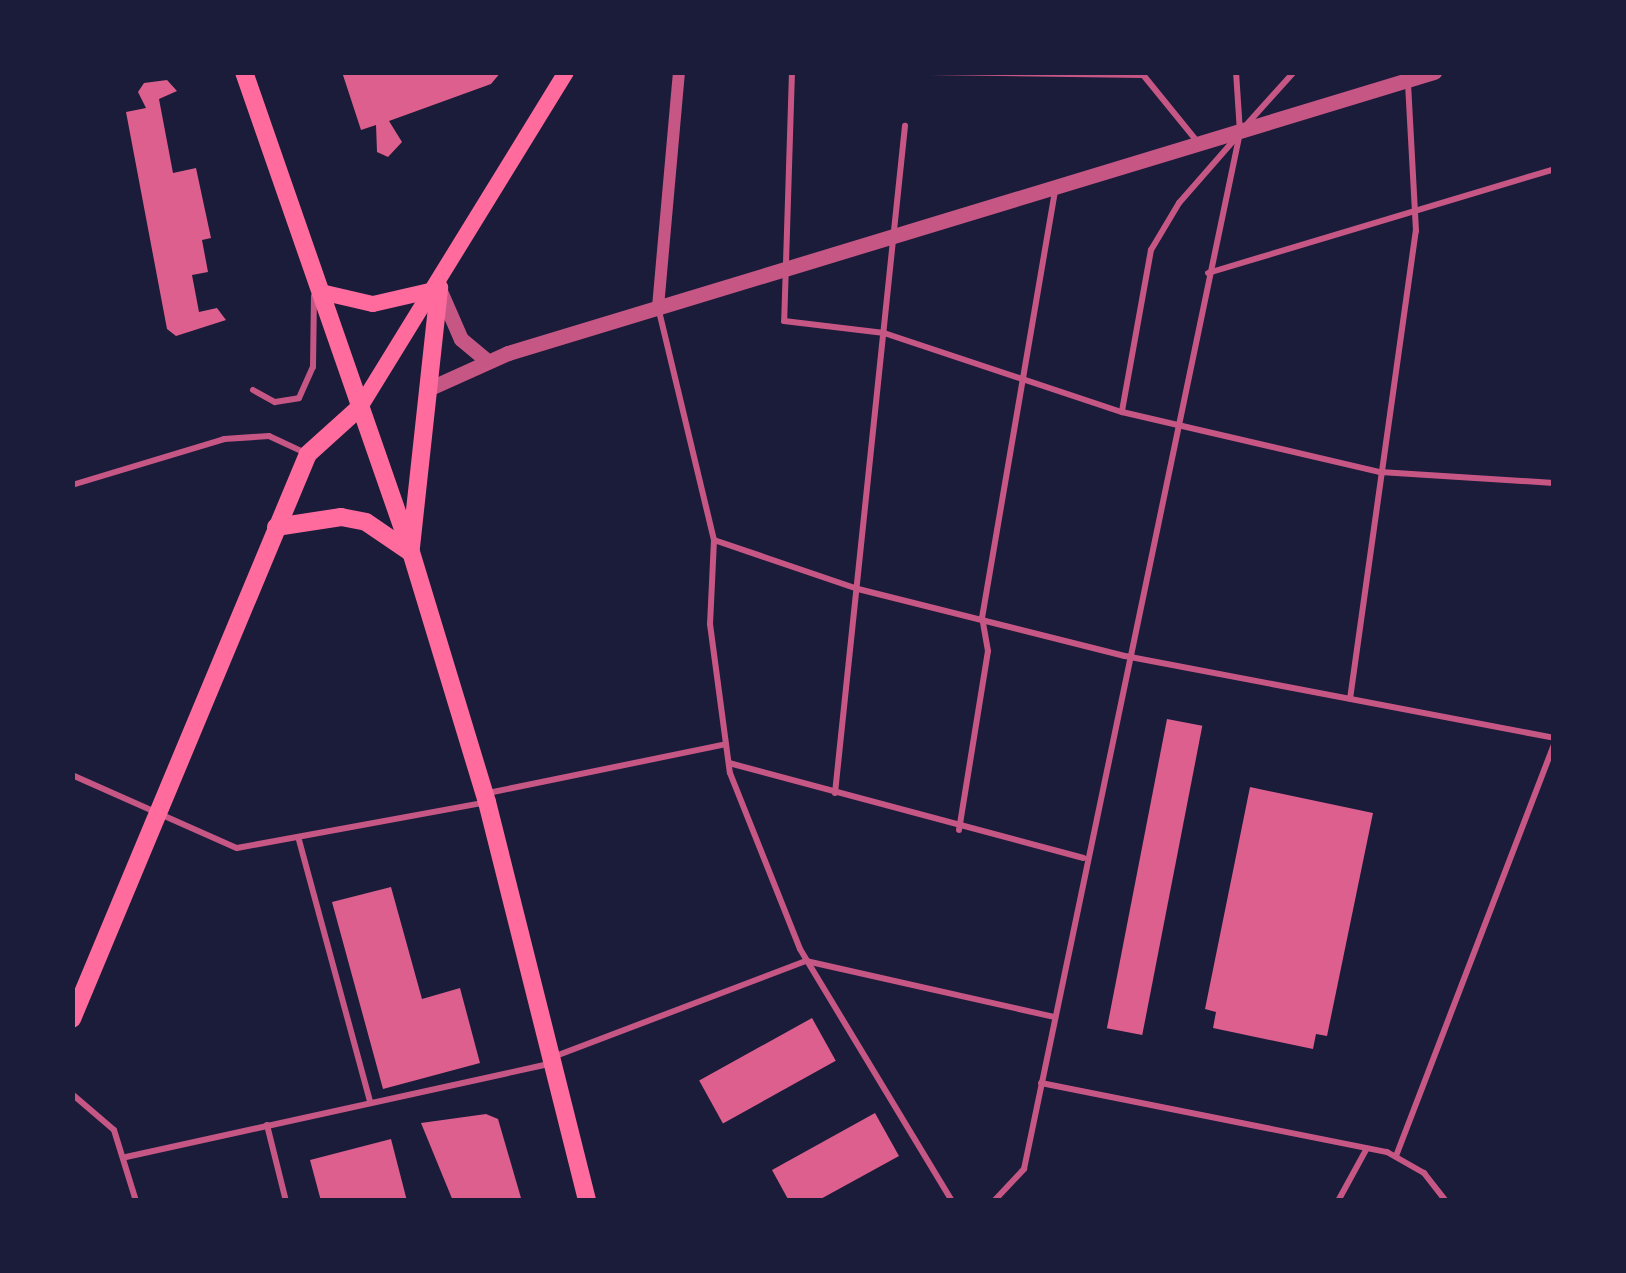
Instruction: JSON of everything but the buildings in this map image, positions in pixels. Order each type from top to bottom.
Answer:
[{"type":"main road","points":[[244,72],[411,552],[485,798],[586,1201]]},
{"type":"main road","points":[[72,1019],[308,454],[360,406],[439,288],[566,72]]},
{"type":"main road","points":[[318,283],[373,304],[439,288]]},
{"type":"main road","points":[[411,552],[439,288]]},
{"type":"main road","points":[[275,526],[341,517],[366,522],[411,552]]},
{"type":"street","points":[[658,307],[679,72]]},
{"type":"street","points":[[428,389],[487,361],[892,233],[1434,72]]},
{"type":"street","points":[[439,288],[461,340],[487,361]]},
{"type":"lane","points":[[792,72],[781,268],[784,321],[884,333],[1027,385],[1122,412],[1380,472],[1554,482]]},
{"type":"lane","points":[[929,72],[1142,74],[1198,143]]},
{"type":"lane","points":[[994,1201],[1006,1195],[1024,1169],[1125,656],[1240,132],[1236,72]]},
{"type":"lane","points":[[1122,412],[1151,250],[1179,203],[1294,72]]},
{"type":"lane","points":[[1350,699],[1416,211],[1408,80]]},
{"type":"lane","points":[[835,793],[905,127]]},
{"type":"lane","points":[[1208,273],[1554,170]]},
{"type":"lane","points":[[959,830],[988,651],[982,617],[1027,385],[1055,186]]},
{"type":"lane","points":[[253,390],[275,402],[299,398],[313,367],[318,283]]},
{"type":"lane","points":[[658,307],[714,540],[710,623],[726,744],[759,856],[806,961],[952,1201]]},
{"type":"lane","points":[[72,485],[224,439],[268,436],[308,454]]},
{"type":"lane","points":[[714,540],[858,589],[1125,656],[1554,741],[1396,1156]]},
{"type":"lane","points":[[72,775],[238,848],[299,840],[726,744]]},
{"type":"lane","points":[[729,763],[959,830],[1085,859]]},
{"type":"lane","points":[[299,840],[370,1102]]},
{"type":"lane","points":[[126,1156],[553,1060],[806,961],[1054,1017]]},
{"type":"lane","points":[[1041,1083],[1396,1156],[1424,1173],[1446,1201]]},
{"type":"lane","points":[[72,1094],[114,1130],[126,1156],[136,1201]]},
{"type":"lane","points":[[267,1125],[286,1201]]},
{"type":"lane","points":[[1338,1201],[1367,1148]]},
{"type":"lane","points":[[1006,1195],[1015,1201]]}]
